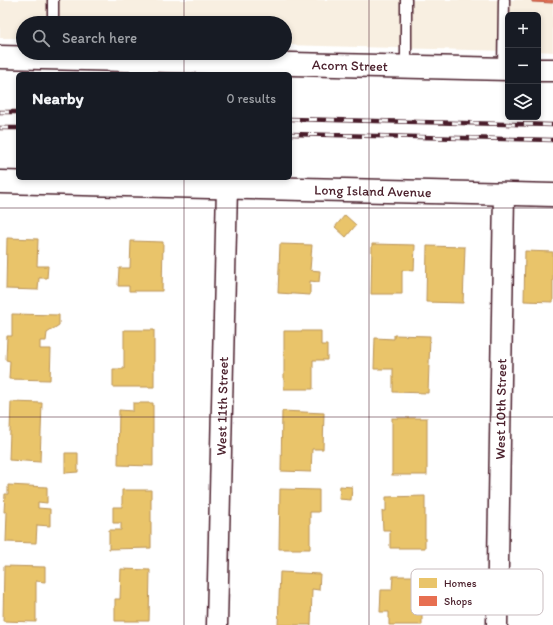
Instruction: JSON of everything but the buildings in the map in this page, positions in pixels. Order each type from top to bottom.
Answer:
[{"type":"street","name":"Acorn Street","points":[[0,57],[16,57]]},
{"type":"street","name":"Acorn Street","points":[[181,60],[505,69]]},
{"type":"street","points":[[541,70],[553,70]]},
{"type":"street","name":"Long Island Avenue","points":[[0,182],[553,195]]},
{"type":"street","name":"West 11th Street","points":[[217,625],[227,187]]},
{"type":"street","name":"West 10th Street","points":[[498,569],[504,194]]},
{"type":"street","name":"West 10th Street","points":[[497,615],[497,625]]},
{"type":"lane","points":[[52,16],[53,0]]},
{"type":"lane","points":[[406,0],[406,67]]},
{"type":"lane","points":[[504,0],[505,48]]},
{"type":"shaded area","points":[[0,0],[553,0],[553,52],[541,51],[541,12],[505,12],[505,51],[292,45],[292,16],[16,16],[16,38],[0,38]]},
{"type":"railway","points":[[0,112],[16,112]]},
{"type":"railway","points":[[292,119],[553,125]]},
{"type":"railway","points":[[0,128],[16,128]]},
{"type":"railway","points":[[292,134],[553,140]]}]
